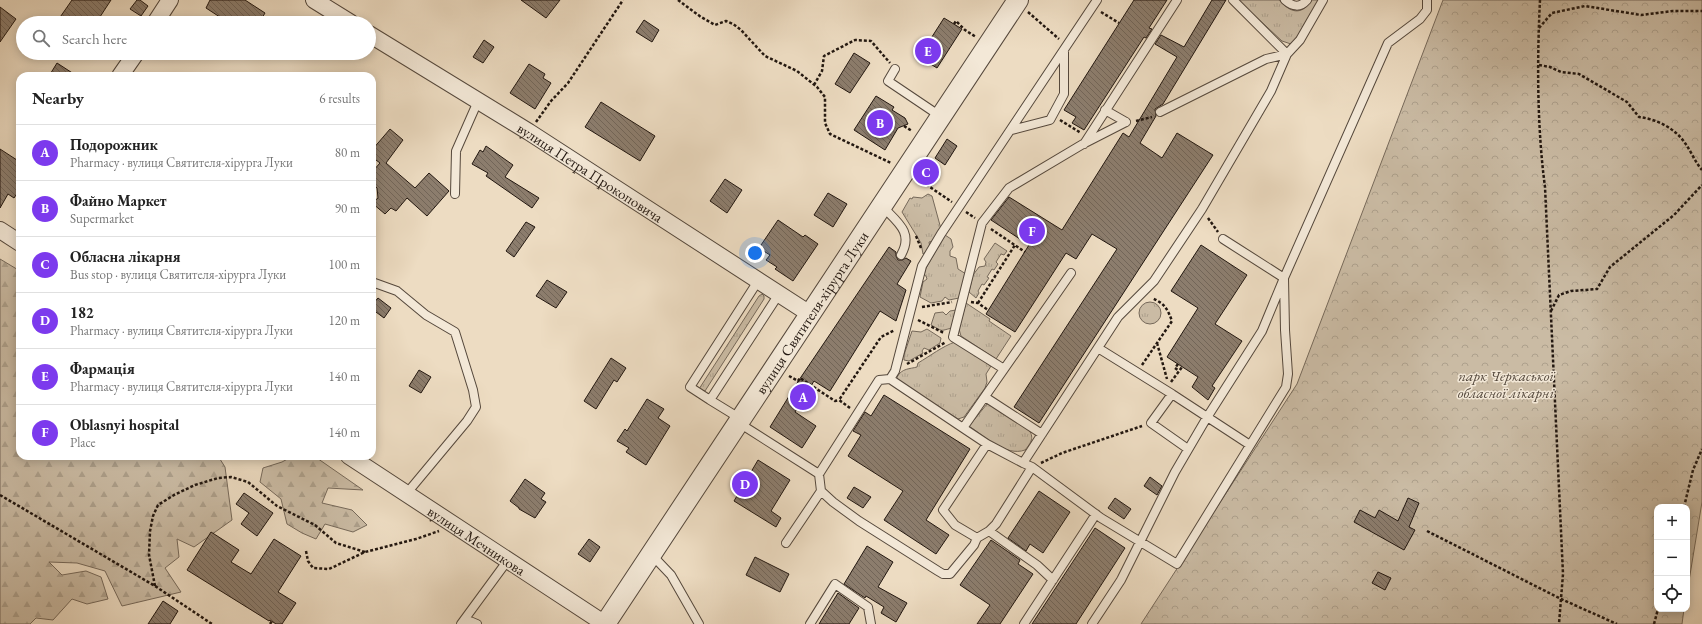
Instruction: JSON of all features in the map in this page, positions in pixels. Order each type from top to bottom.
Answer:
[{"type":"street","points":[[160,16],[170,0]]},
{"type":"street","points":[[314,0],[340,16]]},
{"type":"street","name":"вулиця Святителя-хірурга Луки","points":[[605,624],[940,116],[1021,5]]},
{"type":"street","name":"вулиця Петра Прокоповича","points":[[376,38],[529,132],[810,314]]},
{"type":"street","points":[[123,72],[131,60]]},
{"type":"street","points":[[0,230],[16,236]]},
{"type":"street","name":"вулиця Мечникова","points":[[355,460],[605,624]]},
{"type":"lane","points":[[890,380],[895,371],[922,266],[1097,0]]},
{"type":"lane","points":[[1086,141],[1177,0]]},
{"type":"lane","points":[[1233,0],[1288,54]]},
{"type":"lane","points":[[1286,0],[1293,6],[1303,4],[1306,0]]},
{"type":"lane","points":[[1023,463],[1118,317],[1154,281],[1202,209],[1271,91],[1288,54],[1300,40],[1323,0]]},
{"type":"lane","points":[[1092,624],[1121,580],[1174,472],[1262,331],[1388,43],[1420,19],[1427,10],[1427,0]]},
{"type":"lane","points":[[1012,130],[1050,120],[1064,94],[1066,48]]},
{"type":"lane","points":[[1160,112],[1266,59],[1288,54]]},
{"type":"lane","points":[[895,69],[888,81],[940,116]]},
{"type":"lane","points":[[455,194],[456,151],[478,101]]},
{"type":"lane","points":[[1105,110],[1126,122]]},
{"type":"lane","points":[[1004,369],[953,337],[982,223],[1009,188],[1086,141],[1126,122]]},
{"type":"lane","points":[[882,206],[898,223],[906,236],[905,246],[901,255]]},
{"type":"lane","points":[[1223,239],[1284,278]]},
{"type":"lane","points":[[963,428],[1071,273]]},
{"type":"lane","points":[[786,544],[821,491],[819,474],[879,380],[890,380],[987,444],[1032,467],[1096,514],[1177,564],[1286,387],[1288,374],[1284,278]]},
{"type":"lane","points":[[758,280],[690,387],[819,474]]},
{"type":"lane","points":[[376,283],[397,291],[426,315],[455,332],[473,390],[476,407],[467,421],[407,493]]},
{"type":"lane","points":[[710,400],[779,294]]},
{"type":"lane","points":[[1098,348],[1250,445]]},
{"type":"lane","points":[[1172,394],[1151,423],[1188,449]]},
{"type":"lane","points":[[985,397],[1042,434]]},
{"type":"lane","points":[[977,538],[954,525],[943,510],[987,444]]},
{"type":"lane","points":[[821,491],[859,521],[943,574],[950,574],[974,545],[977,538],[990,531],[1032,467]]},
{"type":"lane","points":[[1024,624],[1096,514]]},
{"type":"lane","points":[[990,531],[1038,564],[1053,580]]},
{"type":"lane","points":[[652,554],[671,575],[699,624]]},
{"type":"lane","points":[[477,624],[463,621],[508,560]]},
{"type":"lane","points":[[810,624],[835,584],[868,607],[871,624]]},
{"type":"path","points":[[529,132],[552,101],[568,83],[623,0]]},
{"type":"path","points":[[678,0],[700,17],[715,25],[726,21],[733,24],[765,56],[797,70],[825,97],[824,123],[830,134],[892,164]]},
{"type":"path","points":[[1540,0],[1540,153],[1545,187],[1563,574],[1559,624]]},
{"type":"path","points":[[1021,5],[1066,48]]},
{"type":"path","points":[[1539,28],[1552,13],[1585,6],[1641,15],[1673,11],[1702,11]]},
{"type":"path","points":[[954,24],[956,21],[976,38]]},
{"type":"path","points":[[814,85],[822,70],[824,56],[855,40],[871,41],[895,69]]},
{"type":"path","points":[[1539,65],[1550,67],[1562,72],[1579,74],[1627,102],[1639,117],[1647,118],[1672,129],[1684,141],[1702,170]]},
{"type":"path","points":[[1126,122],[1145,120],[1160,112]]},
{"type":"path","points":[[1053,115],[1086,141]]},
{"type":"path","points":[[904,126],[911,131]]},
{"type":"path","points":[[914,177],[1025,252]]},
{"type":"path","points":[[1551,311],[1559,295],[1571,291],[1597,289],[1610,267],[1674,215],[1702,185]]},
{"type":"path","points":[[1202,209],[1223,239]]},
{"type":"path","points":[[978,303],[1015,245]]},
{"type":"path","points":[[1137,372],[1172,321],[1167,308],[1160,302],[1142,293]]},
{"type":"path","points":[[839,400],[881,337],[910,317],[962,300],[978,303],[988,310]]},
{"type":"path","points":[[910,317],[953,337]]},
{"type":"path","points":[[895,371],[953,337]]},
{"type":"path","points":[[1157,342],[1169,386],[1182,367]]},
{"type":"path","points":[[1178,364],[1175,368],[1179,371]]},
{"type":"path","points":[[791,377],[798,381],[800,378],[835,401],[839,400],[858,413]]},
{"type":"path","points":[[1032,467],[1062,453],[1151,423]]},
{"type":"path","points":[[1685,504],[1693,470],[1702,449]]},
{"type":"path","points":[[155,586],[149,555],[150,531],[153,516],[158,505],[195,485],[218,478],[231,477],[248,482],[277,506],[315,525],[336,543],[365,552]]},
{"type":"path","points":[[0,495],[155,586],[212,624]]},
{"type":"path","points":[[306,551],[308,561],[313,568],[329,569],[365,552],[416,539],[455,526]]},
{"type":"path","points":[[1427,531],[1561,600],[1617,624]]},
{"type":"path","points":[[1654,624],[1657,612]]},
{"type":"green space","points":[[1238,0],[1279,0],[1288,8],[1296,11],[1304,9],[1312,0],[1319,0],[1294,42],[1291,44],[1282,41]]},
{"type":"green space","name":"парк Черкаської обласної лікарні","points":[[1443,0],[1702,0],[1702,502],[1690,575],[1690,504],[1654,504],[1654,612],[1684,612],[1682,624],[1141,624],[1297,384]]},
{"type":"green space","points":[[928,194],[932,196],[941,229],[933,241],[929,242],[930,248],[923,254],[921,243],[902,212],[910,198],[922,198]]},
{"type":"green space","points":[[945,235],[951,239],[953,247],[950,251],[950,256],[956,258],[958,269],[966,274],[959,298],[949,300],[945,297],[942,301],[931,303],[920,297],[923,282],[927,279],[924,275],[926,268]]},
{"type":"green space","points":[[995,243],[1007,251],[1004,255],[1001,254],[996,262],[998,264],[994,270],[992,269],[987,277],[989,278],[984,285],[982,284],[976,298],[969,292],[973,275],[979,267],[985,266],[986,262],[984,259]]},
{"type":"green space","points":[[0,259],[16,269],[16,460],[221,460],[225,467],[232,520],[194,547],[177,539],[179,557],[165,568],[181,592],[122,606],[105,571],[77,563],[49,562],[62,575],[86,571],[101,577],[108,599],[87,604],[72,599],[53,620],[36,618],[30,624],[0,624]]},
{"type":"green space","points":[[762,294],[764,299],[705,391],[699,389],[759,296]]},
{"type":"green space","points":[[1150,302],[1158,305],[1161,313],[1158,321],[1150,324],[1142,321],[1139,313],[1142,305]]},
{"type":"green space","points":[[966,303],[990,319],[989,321],[1011,336],[996,359],[961,336],[959,329]]},
{"type":"green space","points":[[956,310],[952,328],[942,330],[931,325],[935,313],[943,312],[946,315],[950,311]]},
{"type":"green space","points":[[927,329],[941,338],[940,343],[929,350],[924,348],[922,351],[923,353],[909,361],[904,360],[904,355],[912,331],[921,332]]},
{"type":"green space","points":[[955,342],[991,366],[986,374],[987,382],[985,388],[964,417],[958,419],[898,381],[897,377],[904,370],[917,367],[918,363]]},
{"type":"green space","points":[[987,404],[994,406],[1028,429],[1032,437],[1025,450],[1010,451],[1003,448],[988,440],[969,426]]},
{"type":"green space","points":[[286,460],[320,460],[363,490],[328,488],[322,503],[352,510],[367,525],[353,532],[325,524],[316,539],[287,524],[281,499],[260,482],[263,468]]},
{"type":"building","points":[[72,0],[111,0],[101,16],[61,16]]},
{"type":"building","points":[[137,0],[140,0],[148,6],[141,16],[130,9]]},
{"type":"building","points":[[210,0],[245,0],[265,13],[263,16],[218,16],[206,8]]},
{"type":"building","points":[[521,0],[560,0],[546,18]]},
{"type":"building","points":[[1134,0],[1167,0],[1149,28],[1152,29],[1146,38],[1144,37],[1084,130],[1072,123],[1076,117],[1064,110]]},
{"type":"building","points":[[1212,0],[1226,0],[1163,104],[1155,109],[1156,116],[1140,143],[1162,158],[1177,133],[1213,155],[1039,423],[1014,407],[1117,249],[1092,234],[1076,259],[1066,253],[1015,332],[986,314],[1029,245],[991,220],[1009,197],[1062,230],[1123,133],[1129,137],[1177,57],[1155,44],[1161,35],[1184,47]]},
{"type":"building","points":[[0,7],[16,19],[0,42]]},
{"type":"building","points":[[944,18],[962,29],[937,68],[919,57]]},
{"type":"building","points":[[644,20],[659,30],[652,42],[636,32]]},
{"type":"building","points":[[484,40],[494,47],[483,63],[473,57]]},
{"type":"building","points":[[854,53],[870,63],[850,93],[835,84]]},
{"type":"building","points":[[57,63],[71,72],[51,72]]},
{"type":"building","points":[[529,64],[545,74],[543,78],[551,83],[535,109],[510,93]]},
{"type":"building","points":[[876,96],[894,107],[892,110],[905,118],[908,124],[898,128],[885,150],[854,130]]},
{"type":"building","points":[[601,102],[655,136],[640,161],[585,127]]},
{"type":"building","points":[[390,129],[403,140],[386,163],[415,188],[429,173],[449,191],[427,216],[407,198],[396,211],[391,208],[385,214],[376,206],[376,200],[378,198],[376,187],[376,168],[380,163],[376,160],[376,145]]},
{"type":"building","points":[[947,139],[957,146],[945,165],[935,158]]},
{"type":"building","points":[[486,146],[513,165],[505,177],[539,198],[532,208],[486,176],[488,173],[472,164],[480,150],[483,152]]},
{"type":"building","points":[[0,149],[16,159],[16,195],[14,198],[8,194],[0,208]]},
{"type":"building","points":[[725,179],[742,190],[727,213],[710,201]]},
{"type":"building","points":[[828,193],[847,204],[833,227],[814,215]]},
{"type":"building","points":[[778,220],[803,237],[805,235],[818,244],[793,281],[775,269],[777,267],[766,260],[770,255],[759,248]]},
{"type":"building","points":[[526,222],[535,227],[514,257],[506,251]]},
{"type":"building","points":[[1201,245],[1247,275],[1215,324],[1242,341],[1212,386],[1215,388],[1208,400],[1192,387],[1198,377],[1167,357],[1198,308],[1171,291]]},
{"type":"building","points":[[889,247],[896,252],[898,260],[906,258],[911,261],[897,284],[906,290],[896,321],[880,311],[830,391],[814,381],[795,412],[816,426],[802,448],[770,427],[799,380]]},
{"type":"building","points":[[547,280],[567,292],[556,308],[536,296]]},
{"type":"building","points":[[378,298],[391,308],[384,318],[376,312],[376,300]]},
{"type":"building","points":[[611,358],[626,368],[617,382],[614,380],[596,409],[584,401]]},
{"type":"building","points":[[419,370],[431,377],[421,393],[409,386]]},
{"type":"building","points":[[884,395],[970,449],[926,520],[949,535],[936,554],[884,520],[903,491],[848,456],[861,435],[853,431],[865,412],[871,416]]},
{"type":"building","points":[[647,399],[664,409],[658,418],[670,426],[646,465],[626,452],[629,448],[617,441],[625,429],[627,431]]},
{"type":"building","points":[[758,460],[790,480],[771,511],[781,518],[776,527],[734,501]]},
{"type":"building","points":[[1150,477],[1162,486],[1157,495],[1144,486]]},
{"type":"building","points":[[525,479],[545,493],[541,499],[546,502],[535,518],[519,509],[510,501]]},
{"type":"building","points":[[854,487],[871,497],[863,508],[847,498]]},
{"type":"building","points":[[1039,491],[1070,512],[1043,553],[1030,544],[1026,551],[1008,538]]},
{"type":"building","points":[[244,493],[273,513],[257,536],[241,524],[249,513],[236,504]]},
{"type":"building","points":[[1115,498],[1131,509],[1124,519],[1108,508]]},
{"type":"building","points":[[1408,498],[1419,503],[1409,527],[1415,530],[1404,550],[1354,522],[1360,510],[1375,518],[1379,510],[1398,521]]},
{"type":"building","points":[[1095,528],[1125,548],[1076,624],[1032,624]]},
{"type":"building","points":[[211,532],[239,550],[231,562],[251,574],[274,539],[301,556],[278,592],[296,603],[282,624],[276,624],[270,620],[269,621],[187,570]]},
{"type":"building","points":[[589,539],[600,547],[590,562],[578,554]]},
{"type":"building","points":[[991,540],[1020,560],[1018,564],[1033,574],[1000,624],[977,624],[990,605],[960,585]]},
{"type":"building","points":[[867,546],[893,562],[878,587],[907,603],[896,622],[881,613],[884,607],[866,596],[865,598],[844,584]]},
{"type":"building","points":[[755,557],[789,574],[780,592],[746,575]]},
{"type":"building","points":[[1378,572],[1391,578],[1385,590],[1372,583]]},
{"type":"building","points":[[838,593],[859,608],[849,624],[819,624]]},
{"type":"building","points":[[163,601],[178,611],[170,624],[148,624]]},
{"type":"place","name":"Фармація","points":[[928,51]]},
{"type":"place","name":"Файно Маркет","points":[[880,123]]},
{"type":"place","name":"Обласна лікарня","points":[[926,172]]},
{"type":"place","name":"Oblasnyi hospital","points":[[1032,231]]},
{"type":"place","name":"Подорожник","points":[[803,397]]},
{"type":"place","name":"182","points":[[745,484]]}]
